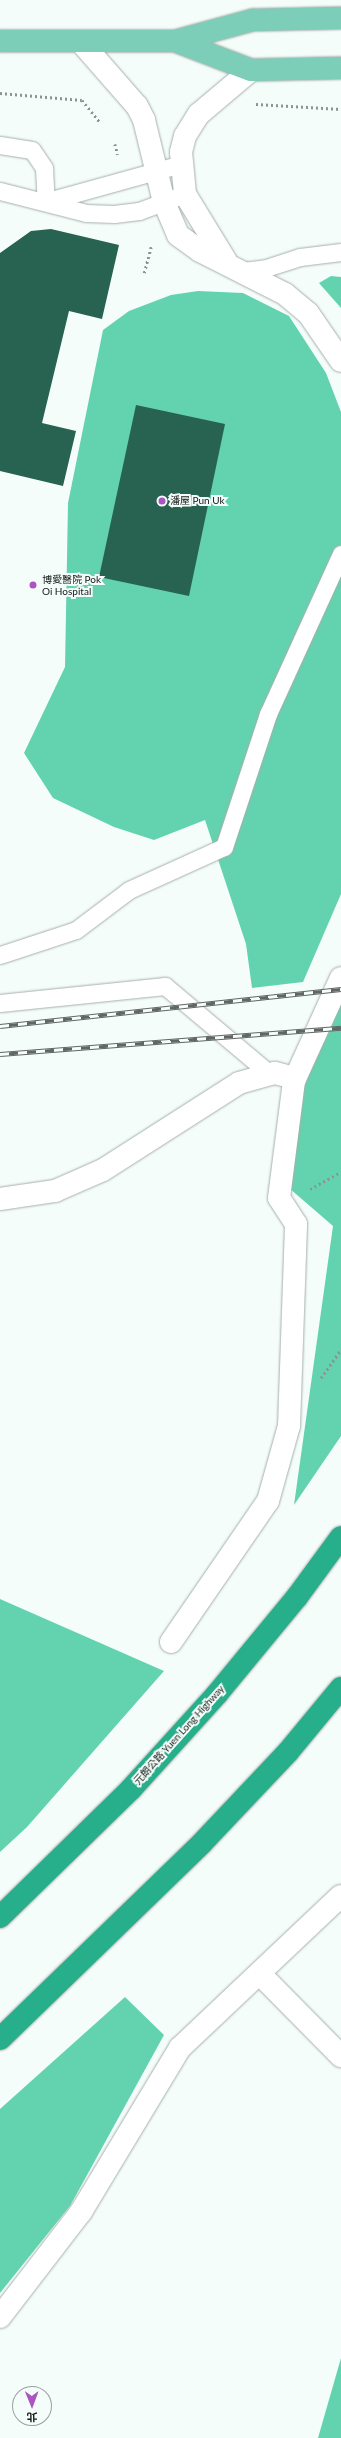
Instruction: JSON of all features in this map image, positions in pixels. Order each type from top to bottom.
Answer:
[{"type":"highway","name":"元朗公路 Yuen Long Highway","points":[[0,1917],[131,1789],[217,1694],[297,1597],[341,1537]]},
{"type":"highway","points":[[0,2039],[202,1843],[288,1752],[341,1688]]},
{"type":"main road","points":[[0,41],[175,41],[253,20],[341,18]]},
{"type":"main road","points":[[175,41],[251,70],[341,68]]},
{"type":"street","points":[[80,41],[137,106],[149,132],[155,168],[164,202],[178,235],[200,251],[234,266],[285,294],[308,313],[341,361]]},
{"type":"street","points":[[234,266],[185,194],[181,164],[185,136],[199,114],[251,70]]},
{"type":"street","points":[[171,1642],[268,1501],[288,1426],[296,1224],[279,1198],[295,1080],[341,978]]},
{"type":"street","points":[[0,1199],[55,1191],[103,1170],[239,1083],[270,1074],[295,1080]]},
{"type":"street","points":[[0,2317],[81,2212],[180,2048],[261,1975],[341,1896]]},
{"type":"street","points":[[261,1975],[341,2056]]},
{"type":"lane","points":[[0,145],[32,150],[44,168],[46,201]]},
{"type":"lane","points":[[46,201],[155,168],[181,164]]},
{"type":"lane","points":[[0,191],[46,201],[86,213],[114,214],[139,211],[185,194]]},
{"type":"lane","points":[[234,266],[266,268],[300,257],[341,252]]},
{"type":"lane","points":[[0,955],[76,930],[129,890],[224,847],[268,714],[341,554]]},
{"type":"lane","points":[[0,1003],[165,986],[270,1074]]},
{"type":"path","points":[[0,93],[39,94],[82,100],[91,106],[100,122]]},
{"type":"path","points":[[272,104],[341,110]]},
{"type":"path","points":[[144,273],[153,244]]},
{"type":"green space","points":[[331,276],[341,277],[341,308],[319,283]]},
{"type":"green space","points":[[198,291],[243,293],[289,316],[326,373],[341,412],[341,894],[303,982],[252,988],[246,944],[205,820],[154,840],[114,827],[53,798],[24,753],[65,667],[68,503],[103,330],[129,311],[171,295]]},
{"type":"green space","points":[[341,1001],[341,1436],[294,1505],[333,1226],[289,1188],[302,1077]]},
{"type":"green space","points":[[0,1599],[164,1671],[27,1827],[0,1852]]},
{"type":"green space","points":[[125,1997],[164,2035],[70,2206],[0,2293],[0,2109]]},
{"type":"green space","points":[[341,2358],[341,2438],[318,2438]]},
{"type":"building","points":[[51,229],[119,245],[102,319],[69,311],[42,423],[76,431],[63,486],[0,471],[0,253],[31,231]]},
{"type":"building","name":"潘屋 Pun Uk","points":[[136,405],[225,424],[189,596],[99,577]]},
{"type":"railway","points":[[0,1026],[341,989]]},
{"type":"railway","points":[[0,1054],[341,1028]]},
{"type":"place","name":"潘屋 Pun Uk","points":[[162,501]]},
{"type":"place","name":"博愛醫院 Pok Oi Hospital","points":[[33,585]]}]
